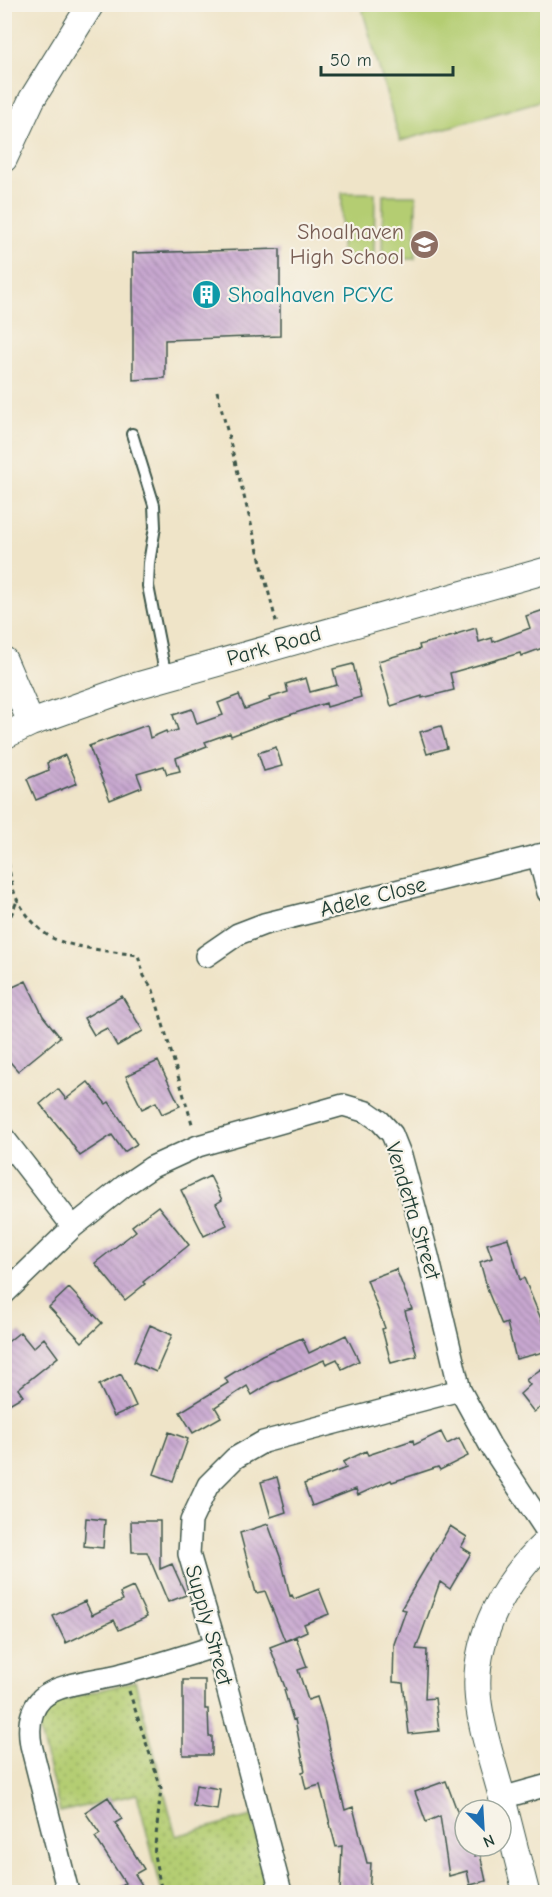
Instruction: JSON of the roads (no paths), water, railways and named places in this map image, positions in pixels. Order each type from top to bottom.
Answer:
[{"type":"street","points":[[4,159],[32,99],[91,4]]},
{"type":"street","name":"Park Road","points":[[6,744],[31,723],[132,687],[548,570]]},
{"type":"street","points":[[4,660],[31,723]]},
{"type":"street","points":[[543,854],[548,892]]},
{"type":"street","name":"Adele Close","points":[[206,956],[238,934],[264,924],[543,854]]},
{"type":"street","name":"Vendetta Street","points":[[4,1294],[73,1227],[124,1186],[152,1167],[198,1146],[343,1105],[366,1112],[380,1121],[392,1134],[402,1159],[460,1390],[490,1445],[548,1533]]},
{"type":"street","points":[[4,1138],[73,1227]]},
{"type":"street","name":"Supply Street","points":[[281,1893],[216,1646],[189,1554],[191,1521],[208,1485],[235,1458],[263,1442],[460,1390]]},
{"type":"street","points":[[548,1540],[528,1558],[510,1582],[494,1611],[483,1642],[478,1668],[480,1708],[485,1738],[502,1798],[548,1785]]},
{"type":"street","points":[[68,1893],[31,1745],[28,1730],[31,1716],[43,1698],[58,1689],[123,1674],[216,1646]]},
{"type":"street","points":[[513,1842],[526,1893]]},
{"type":"lane","points":[[132,434],[154,505],[155,526],[148,586],[166,677]]},
{"type":"place","name":"Shoalhaven High School","points":[[425,245]]},
{"type":"place","name":"Shoalhaven PCYC","points":[[207,295]]}]
